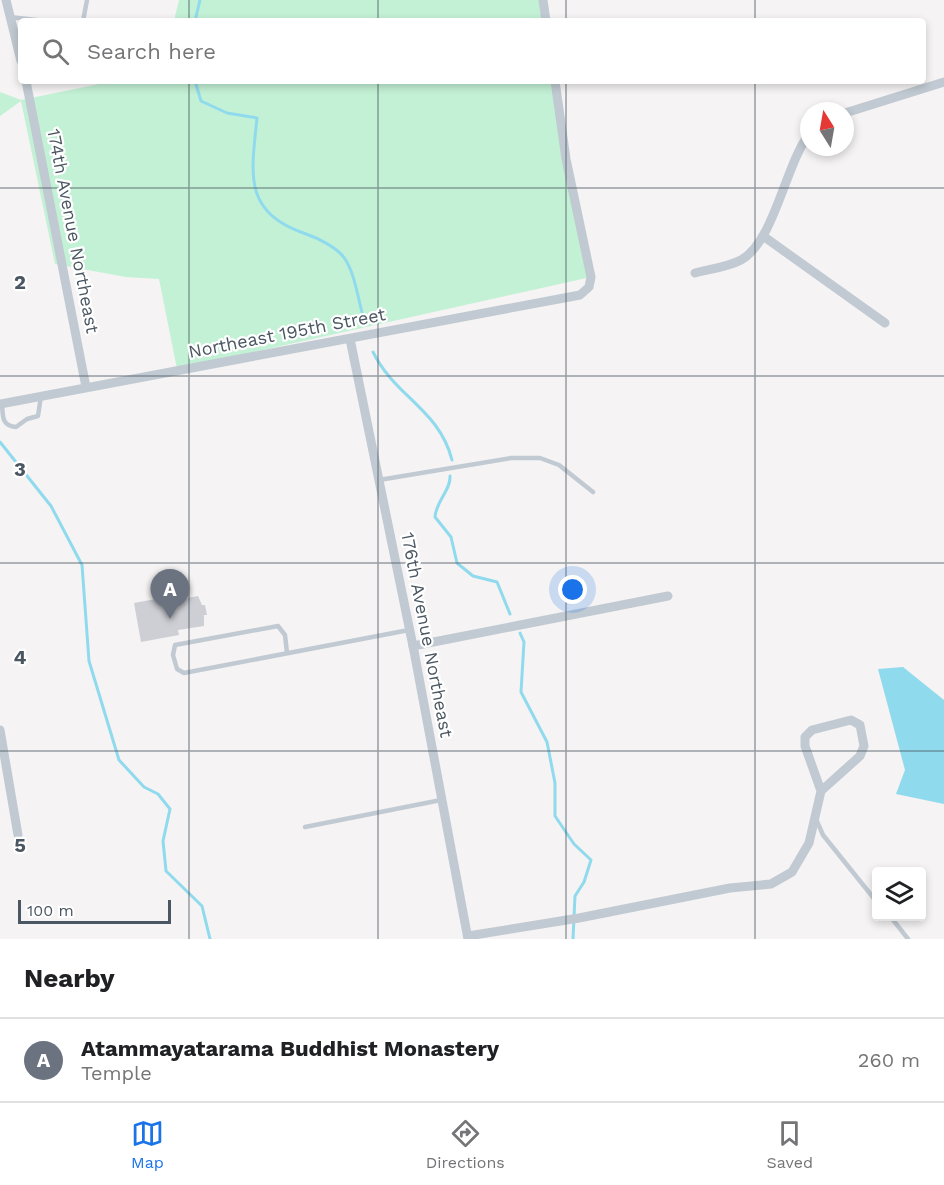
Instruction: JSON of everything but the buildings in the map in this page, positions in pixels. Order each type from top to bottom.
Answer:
[{"type":"street","points":[[6,0],[18,49]]},
{"type":"street","points":[[543,0],[546,18]]},
{"type":"street","points":[[854,110],[944,82]]},
{"type":"street","name":"174th Avenue Northeast","points":[[27,84],[86,387]]},
{"type":"street","name":"Northeast 195th Street","points":[[1,404],[580,295],[589,287],[591,278],[566,159],[555,84]]},
{"type":"street","points":[[695,273],[739,262],[763,236],[800,147]]},
{"type":"street","points":[[763,236],[885,323]]},
{"type":"street","name":"176th Avenue Northeast","points":[[350,339],[468,938]]},
{"type":"street","points":[[412,646],[668,596]]},
{"type":"street","points":[[468,938],[729,888],[771,884],[792,872],[809,843],[821,791],[805,746],[805,737],[812,730],[830,723],[851,720],[861,724],[864,746],[860,756],[821,791]]},
{"type":"street","points":[[0,730],[18,835]]},
{"type":"lane","points":[[84,18],[87,0]]},
{"type":"lane","points":[[10,17],[19,18]]},
{"type":"lane","points":[[1,404],[2,419],[8,426],[16,427],[27,419],[38,416],[41,396]]},
{"type":"lane","points":[[379,480],[511,458],[540,458],[559,465],[581,480],[593,492]]},
{"type":"lane","points":[[287,653],[285,635],[278,626],[175,645],[172,655],[177,669],[184,673],[409,630]]},
{"type":"lane","points":[[305,827],[442,799]]},
{"type":"lane","points":[[815,817],[823,835],[872,896]]},
{"type":"lane","points":[[894,921],[908,939]]},
{"type":"green space","points":[[179,0],[543,0],[546,18],[175,18]]},
{"type":"green space","points":[[99,84],[556,84],[591,277],[177,369],[159,279],[126,277],[55,264],[21,101],[0,116],[0,92],[21,100]]},
{"type":"water","points":[[903,667],[944,700],[944,804],[896,794],[905,770],[878,669]]},
{"type":"waterway","points":[[196,18],[200,0]]},
{"type":"waterway","points":[[196,84],[201,101],[227,113],[257,118],[253,174],[261,203],[271,215],[286,225],[322,241],[342,255],[351,272],[363,316]]},
{"type":"waterway","points":[[373,352],[393,381],[437,428],[452,460]]},
{"type":"waterway","points":[[0,442],[51,506],[82,565],[89,661],[119,760],[144,787],[158,794],[170,809],[163,841],[166,871],[202,906],[210,939]]},
{"type":"waterway","points":[[450,476],[435,517],[451,537],[457,563],[473,576],[497,582],[510,614]]},
{"type":"waterway","points":[[520,633],[524,642],[521,692],[547,742],[555,783],[555,816],[574,844],[591,860],[584,882],[575,896],[573,939]]},
{"type":"place","name":"Atammayatarama Buddhist Monastery","points":[[170,619]]}]
